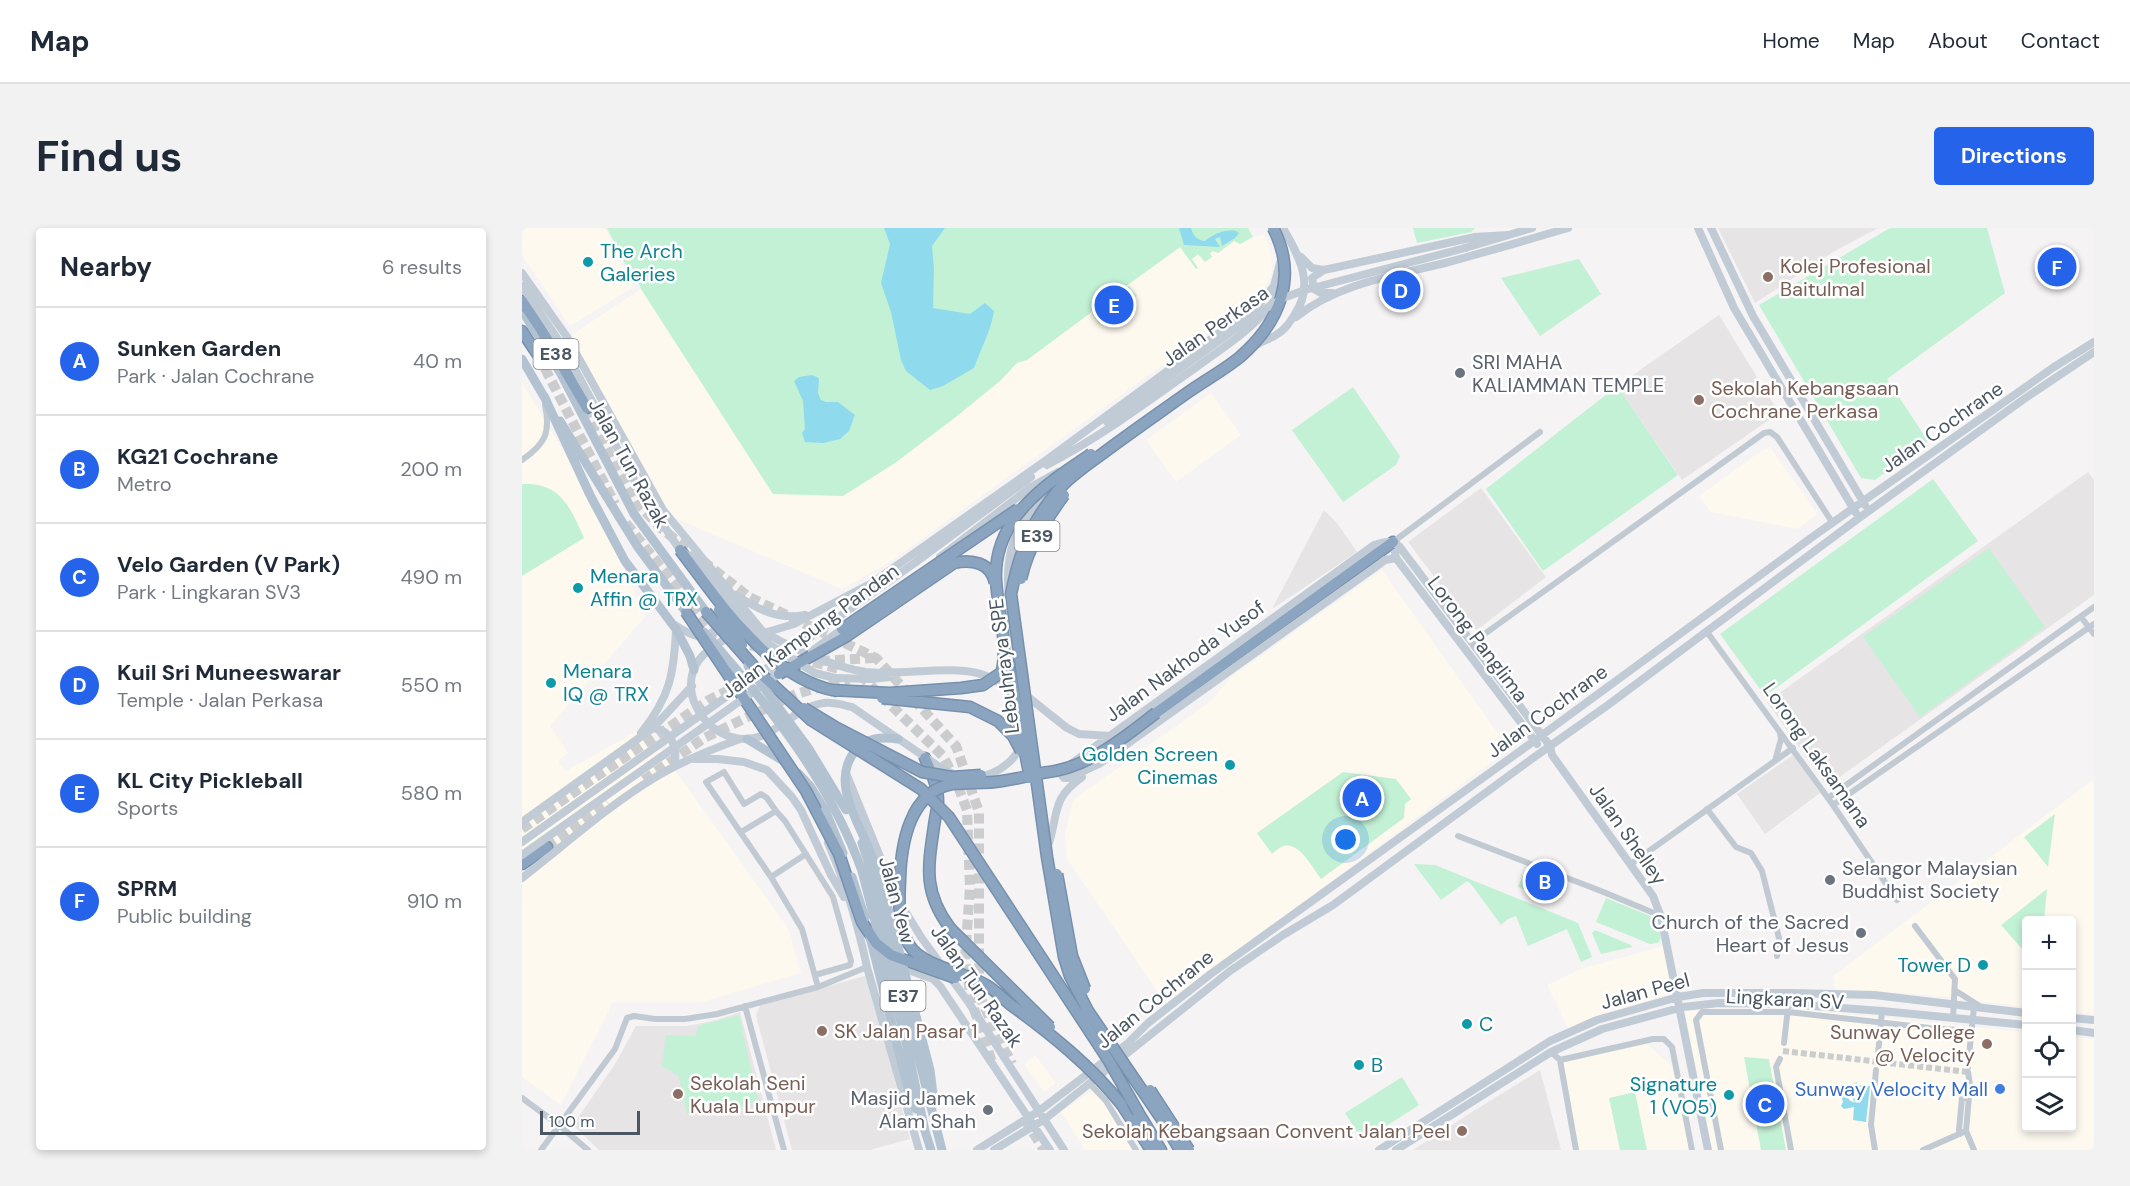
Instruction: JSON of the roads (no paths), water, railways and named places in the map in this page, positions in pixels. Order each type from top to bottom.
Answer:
[{"type":"highway","name":"Lebuhraya SPE","points":[[1189,1150],[1167,1113],[1093,1007],[1077,974],[1043,796],[1018,595],[1027,556],[1042,525],[1065,493],[1080,478],[1230,366],[1264,332],[1275,316],[1285,280],[1285,263],[1280,240],[1273,228]]},
{"type":"highway","name":"Lebuhraya SPE","points":[[1180,1150],[1161,1118],[1088,1011],[1070,976],[1064,957],[1047,857],[1011,594],[1019,556],[1034,522],[1060,488],[1076,473],[1250,354],[1264,339],[1284,304],[1288,283],[1289,262],[1282,228]]},
{"type":"highway","name":"E38","points":[[522,301],[546,337],[587,408]]},
{"type":"highway","name":"E38","points":[[522,331],[538,355]]},
{"type":"highway","points":[[1047,857],[1001,620],[996,578],[1000,548],[1012,522],[1027,501],[1050,481],[1230,366]]},
{"type":"highway","points":[[842,629],[1230,366]]},
{"type":"highway","points":[[1071,1052],[987,985],[938,965],[911,948],[901,915],[900,873],[903,849],[914,813],[928,794],[939,788],[953,784],[1001,782],[1070,767],[1104,752],[1393,542]]},
{"type":"highway","points":[[680,550],[694,577],[723,615],[758,670]]},
{"type":"highway","points":[[680,550],[778,669]]},
{"type":"highway","points":[[778,669],[847,636],[954,563],[968,560],[984,566],[994,576],[1006,652],[1002,672],[983,685],[890,693],[831,690]]},
{"type":"highway","points":[[686,612],[806,791],[839,854],[862,922],[876,944],[891,955],[956,979],[1007,1002]]},
{"type":"highway","points":[[706,612],[758,670],[788,699],[827,731],[921,789],[949,817],[1109,1061],[1161,1150]]},
{"type":"highway","points":[[723,615],[778,669],[805,680],[831,690],[893,700],[970,707],[998,721],[1013,736],[1043,796]]},
{"type":"highway","points":[[788,699],[812,711],[859,741],[922,772],[952,777],[1047,772]]},
{"type":"highway","points":[[1027,718],[1043,796],[1061,930],[1068,961],[1078,991],[1109,1061]]},
{"type":"highway","points":[[925,758],[935,781],[938,802],[928,877],[931,895],[939,913],[950,928],[1009,985],[1112,1092],[1151,1150]]},
{"type":"highway","points":[[522,864],[547,847]]},
{"type":"main road","name":"Jalan Tun Razak","points":[[522,310],[561,374],[634,514],[756,684]]},
{"type":"main road","name":"Jalan Tun Razak","points":[[522,358],[637,546],[686,612],[756,684]]},
{"type":"main road","points":[[544,396],[590,495],[625,561],[674,626],[690,656],[694,670]]},
{"type":"main road","name":"Jalan Yew","points":[[756,684],[834,807],[853,847],[862,871],[931,1150]]},
{"type":"main road","name":"Jalan Yew","points":[[756,684],[815,758],[846,810],[862,843],[942,1149]]},
{"type":"main road","points":[[898,739],[881,737],[859,746],[849,758],[845,770],[845,786],[884,893],[930,1070],[942,1149]]},
{"type":"main road","points":[[743,739],[781,759],[797,771],[810,786],[825,810],[861,902],[909,1092],[925,1131]]},
{"type":"street","name":"Jalan Kampung Pandan","points":[[1046,463],[1070,453],[1138,409],[1260,318],[1272,303],[1280,283],[1282,262],[1279,248],[1268,228]]},
{"type":"street","name":"Jalan Kampung Pandan","points":[[1027,718],[1007,573],[1017,535],[1029,516],[1067,479],[1240,354],[1276,335],[1291,321],[1304,296],[1303,272],[1298,255],[1282,228]]},
{"type":"street","name":"Jalan Perkasa","points":[[1072,446],[1253,316],[1283,298],[1532,228]]},
{"type":"street","name":"Jalan Perkasa","points":[[1291,321],[1310,306],[1355,285],[1482,253],[1568,228]]},
{"type":"street","points":[[1698,228],[1734,308],[1859,518]]},
{"type":"street","points":[[1711,228],[1747,307],[1869,511]]},
{"type":"street","points":[[1334,293],[1321,293],[1314,289],[1312,278],[1324,270],[1475,237],[1508,235]]},
{"type":"street","name":"Jalan Kampung Pandan","points":[[522,842],[915,562],[1260,303],[1277,280],[1280,266],[1279,248]]},
{"type":"street","points":[[1298,255],[1312,268],[1324,270]]},
{"type":"street","points":[[522,273],[567,337],[663,510],[764,633]]},
{"type":"street","points":[[522,286],[564,347],[639,489],[680,550],[696,563],[770,645],[814,673],[835,678],[872,679],[929,672]]},
{"type":"street","name":"Jalan Cochrane","points":[[977,1150],[1039,1111],[1127,1044],[1148,1023],[1212,973],[1534,741],[1832,522],[2054,367],[2094,342]]},
{"type":"street","name":"Jalan Cochrane","points":[[994,1150],[1045,1119],[1230,971],[1333,905],[1548,750],[1859,518],[2032,393],[2094,352]]},
{"type":"street","points":[[522,460],[539,446],[547,434],[548,417],[544,396]]},
{"type":"street","name":"Jalan Nakhoda Yusof","points":[[1394,558],[1377,566],[1099,764],[1069,778],[1064,778],[1061,774],[1064,769],[1374,545],[1384,541],[1393,542],[1540,432]]},
{"type":"street","points":[[1472,643],[1764,432],[1770,432],[1777,437],[1832,522]]},
{"type":"street","name":"Jalan Kampung Pandan","points":[[522,855],[778,669],[842,629],[1031,487],[1120,441]]},
{"type":"street","name":"Jalan Kampung Pandan","points":[[764,633],[794,624],[872,583],[1072,446]]},
{"type":"street","points":[[1393,542],[1394,558]]},
{"type":"street","name":"Lorong Panglima","points":[[1393,542],[1405,552],[1542,735],[1548,750]]},
{"type":"street","name":"Lorong Panglima","points":[[1394,558],[1534,741],[1548,750]]},
{"type":"street","points":[[728,589],[765,612],[780,617],[817,613]]},
{"type":"street","points":[[632,745],[656,715],[666,695],[674,663],[674,626],[698,638],[710,636],[728,624],[733,613],[728,589]]},
{"type":"street","points":[[1828,798],[2094,607]]},
{"type":"street","points":[[2081,617],[2092,626],[2094,634]]},
{"type":"street","points":[[1833,805],[2092,626]]},
{"type":"street","points":[[522,878],[557,848],[658,776],[687,761],[743,739],[771,733],[804,710],[825,703],[852,707],[925,758],[960,777],[977,778],[995,773],[1012,760],[1023,744],[1027,718],[1019,701],[985,675],[960,671],[875,672],[836,665],[764,633],[741,632],[719,641],[705,654],[694,670],[692,698],[704,720],[723,734],[743,739]]},
{"type":"street","name":"Lorong Laksamana","points":[[1707,632],[1793,748],[1897,900]]},
{"type":"street","points":[[522,822],[632,745],[653,728],[692,686]]},
{"type":"street","points":[[1023,693],[1067,728],[1079,734],[1111,736]]},
{"type":"street","points":[[1137,716],[1134,725],[1139,730],[1147,729]]},
{"type":"street","points":[[653,728],[665,731],[671,738],[676,752],[674,767]]},
{"type":"street","points":[[1775,761],[1781,739],[1779,730]]},
{"type":"street","points":[[1631,864],[1793,748]]},
{"type":"street","name":"Jalan Shelley","points":[[1548,750],[1653,896],[1661,916],[1708,1150]]},
{"type":"street","points":[[687,761],[702,758],[744,762],[767,771],[792,797],[850,908]]},
{"type":"street","points":[[781,759],[826,837],[840,871],[916,1149]]},
{"type":"street","points":[[1049,843],[1057,807],[1064,792],[1099,764]]},
{"type":"street","name":"Jalan Tun Razak","points":[[845,770],[896,896],[921,937],[969,1003],[1064,1150]]},
{"type":"street","points":[[815,975],[850,965],[851,961],[833,897],[785,821],[767,798],[761,794],[744,804],[724,772],[706,782],[771,877],[802,929],[818,987]]},
{"type":"street","points":[[792,797],[794,781]]},
{"type":"street","points":[[1707,809],[1736,847],[1751,853],[1762,872],[1779,938],[1777,956]]},
{"type":"street","points":[[741,832],[776,811]]},
{"type":"street","points":[[1458,836],[1661,916]]},
{"type":"street","points":[[771,877],[806,854]]},
{"type":"street","points":[[522,884],[533,869]]},
{"type":"street","points":[[1915,926],[1955,979],[1953,1018]]},
{"type":"street","name":"Jalan Tun Razak","points":[[864,954],[872,960],[917,973],[937,982],[1050,1150]]},
{"type":"street","points":[[541,1150],[615,1049],[627,1018],[634,1016],[686,1019],[717,1014],[818,987],[881,962]]},
{"type":"street","points":[[1941,1003],[1949,999],[1956,991]]},
{"type":"street","points":[[1956,991],[1984,1008]]},
{"type":"street","name":"Jalan Peel","points":[[1378,1150],[1550,1041],[1597,1020],[1678,997],[1703,993],[1874,995],[2022,1013]]},
{"type":"street","points":[[1748,1004],[1749,993]]},
{"type":"street","name":"Jalan Peel","points":[[1395,1150],[1551,1052],[1602,1029],[1680,1007],[1748,1004],[1788,1008],[1882,1011],[2022,1025]]},
{"type":"street","points":[[1683,1022],[1690,1009],[1697,1005]]},
{"type":"street","points":[[745,1006],[784,1150]]},
{"type":"street","points":[[1974,1007],[1968,1069],[1969,1097],[1963,1132],[1974,1150]]},
{"type":"street","points":[[1784,1043],[1788,1008]]},
{"type":"street","name":"Lingkaran SV","points":[[1721,1150],[1697,1017],[1702,1012],[1788,1008],[1881,1023],[1972,1031]]},
{"type":"street","points":[[1878,1054],[1882,1011]]},
{"type":"street","points":[[2076,1018],[2094,1020]]},
{"type":"street","points":[[2076,1031],[2094,1033]]},
{"type":"street","points":[[1560,1060],[1653,1039],[1664,1039],[1672,1047],[1692,1150]]},
{"type":"street","points":[[1551,1052],[1560,1060],[1576,1150]]},
{"type":"street","points":[[1780,1059],[1776,1067],[1791,1150]]},
{"type":"street","points":[[1875,1150],[1871,1125],[1876,1070]]},
{"type":"street","points":[[1090,1084],[1106,1101],[1136,1150]]},
{"type":"street","points":[[522,1098],[588,1150]]},
{"type":"street","points":[[1923,1150],[1963,1132]]},
{"type":"water","points":[[884,228],[945,228],[932,246],[933,308],[970,314],[985,303],[994,311],[974,368],[943,386],[930,390],[906,371],[901,360],[891,312],[881,283],[890,244]]},
{"type":"water","points":[[1179,228],[1191,228],[1196,237],[1205,241],[1223,231],[1239,233],[1222,246],[1220,237],[1215,239],[1220,247],[1184,245]]},
{"type":"water","points":[[812,375],[819,378],[818,393],[821,400],[838,402],[855,415],[849,431],[840,439],[824,443],[805,442],[802,433],[805,429],[803,401],[794,381],[799,377]]},
{"type":"water","points":[[1857,1082],[1857,1085],[1870,1086],[1866,1122],[1853,1120],[1854,1107],[1844,1109],[1841,1106],[1843,1102],[1840,1091],[1843,1088],[1847,1091],[1849,1100],[1855,1103],[1849,1091],[1851,1085]]},
{"type":"tunnel","points":[[538,355],[615,504]]},
{"type":"tunnel","points":[[587,408],[614,463],[638,504],[662,529],[749,597],[876,658],[956,746],[979,812],[979,978],[982,1002],[1012,1064]]},
{"type":"tunnel","points":[[626,523],[715,635],[764,649]]},
{"type":"tunnel","points":[[799,658],[839,669]]},
{"type":"tunnel","points":[[820,661],[873,658]]},
{"type":"tunnel","points":[[756,678],[790,667]]},
{"type":"tunnel","points":[[860,675],[943,756],[967,810],[970,887],[965,959],[971,1000],[992,1062]]},
{"type":"tunnel","points":[[644,780],[704,738],[796,694],[849,679]]},
{"type":"tunnel","points":[[522,829],[709,700],[739,685]]},
{"type":"tunnel","points":[[547,847],[609,804]]},
{"type":"tunnel","points":[[1783,1051],[1968,1072],[1968,1067]]},
{"type":"tunnel","points":[[1025,1120],[1044,1150]]},
{"type":"place","name":"The Arch Galeries","points":[[588,262]]},
{"type":"place","name":"SPRM","points":[[2057,267]]},
{"type":"place","name":"Kolej Profesional Baitulmal","points":[[1768,277]]},
{"type":"place","name":"Kuil Sri Muneeswarar","points":[[1401,290]]},
{"type":"place","name":"KL City Pickleball","points":[[1114,305]]},
{"type":"place","name":"SRI MAHA KALIAMMAN TEMPLE","points":[[1460,373]]},
{"type":"place","name":"Sekolah Kebangsaan Cochrane Perkasa","points":[[1699,400]]},
{"type":"place","name":"Menara Affin @ TRX","points":[[578,588]]},
{"type":"place","name":"Menara IQ @ TRX","points":[[551,683]]},
{"type":"place","name":"Golden Screen Cinemas","points":[[1230,765]]},
{"type":"place","name":"Sunken Garden","points":[[1362,798]]},
{"type":"place","name":"Selangor Malaysian Buddhist Society","points":[[1830,880]]},
{"type":"place","name":"KG21 Cochrane","points":[[1545,881]]},
{"type":"place","name":"Church of the Sacred Heart of Jesus","points":[[1861,933]]},
{"type":"place","name":"Tower D","points":[[1983,965]]},
{"type":"place","name":"C","points":[[1467,1024]]},
{"type":"place","name":"SK Jalan Pasar 1","points":[[822,1031]]},
{"type":"place","name":"Sunway College @ Velocity","points":[[1987,1044]]},
{"type":"place","name":"B","points":[[1359,1065]]},
{"type":"place","name":"Sunway Velocity Mall","points":[[2000,1089]]},
{"type":"place","name":"Sekolah Seni Kuala Lumpur","points":[[678,1094]]},
{"type":"place","name":"Signature 1 (VO5)","points":[[1729,1095]]},
{"type":"place","name":"Velo Garden (V Park)","points":[[1765,1104]]},
{"type":"place","name":"Masjid Jamek Alam Shah","points":[[988,1110]]},
{"type":"place","name":"Sekolah Kebangsaan Convent Jalan Peel","points":[[1462,1131]]}]
